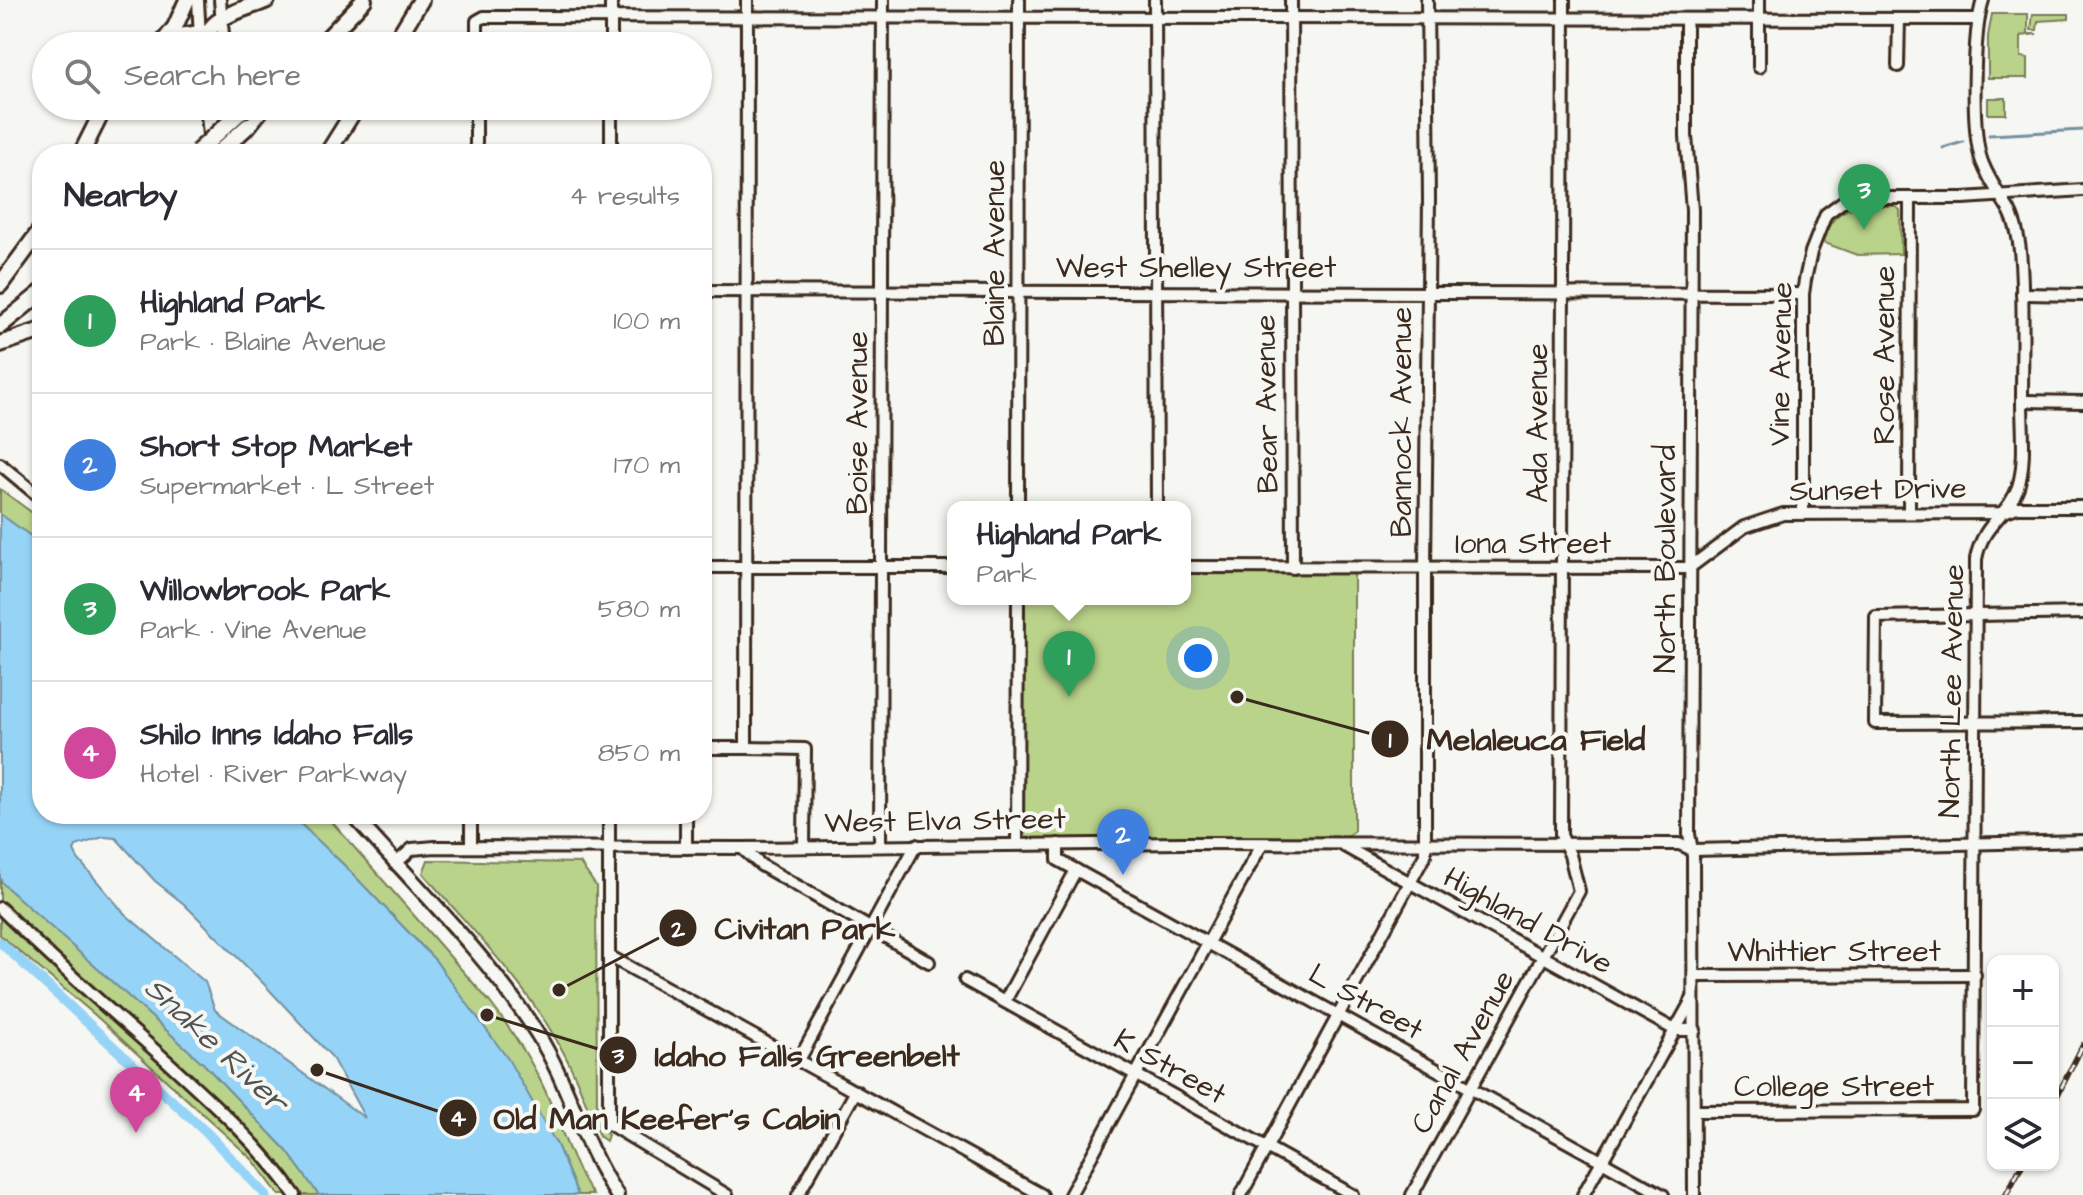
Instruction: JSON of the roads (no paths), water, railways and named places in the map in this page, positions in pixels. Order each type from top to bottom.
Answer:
[{"type":"highway","points":[[171,32],[187,0]]},
{"type":"highway","points":[[233,0],[261,3]]},
{"type":"highway","points":[[333,32],[364,0]]},
{"type":"highway","points":[[402,32],[421,0]]},
{"type":"highway","points":[[210,32],[221,17],[261,3]]},
{"type":"highway","points":[[86,144],[98,120]]},
{"type":"highway","points":[[220,120],[223,144]]},
{"type":"highway","points":[[213,144],[234,120]]},
{"type":"highway","points":[[219,144],[253,120]]},
{"type":"highway","points":[[333,144],[348,120]]},
{"type":"highway","points":[[0,285],[32,242]]},
{"type":"highway","points":[[0,326],[32,300]]},
{"type":"highway","points":[[0,344],[32,333]]},
{"type":"main road","points":[[205,144],[206,120]]},
{"type":"main road","points":[[361,824],[521,1009],[557,1069],[593,1153],[617,1195]]},
{"type":"street","points":[[198,0],[203,32]]},
{"type":"street","points":[[220,0],[223,32]]},
{"type":"street","points":[[611,0],[611,32]]},
{"type":"street","points":[[746,748],[747,0]]},
{"type":"street","name":"Boise Avenue","points":[[880,846],[883,0]]},
{"type":"street","name":"Blaine Avenue","points":[[1018,501],[1019,0]]},
{"type":"street","points":[[1155,0],[1157,501]]},
{"type":"street","name":"Bear Avenue","points":[[1291,0],[1293,568]]},
{"type":"street","name":"Bannock Avenue","points":[[1241,1195],[1425,855],[1429,199],[1427,0]]},
{"type":"street","name":"Ada Avenue","points":[[1564,0],[1561,835],[1565,844]]},
{"type":"street","points":[[1759,0],[1759,67]]},
{"type":"street","name":"North Lee Avenue","points":[[1973,1110],[1974,722],[1978,546],[1986,529],[2001,513],[2018,485],[2022,401],[2022,294],[2017,231],[2009,210],[1997,195],[1981,161],[1977,143],[1978,19],[1983,0]]},
{"type":"street","points":[[477,32],[477,21],[484,17],[1978,19]]},
{"type":"street","name":"North Boulevard","points":[[1686,19],[1686,136],[1692,210],[1689,834],[1693,850],[1694,1195]]},
{"type":"street","points":[[1898,66],[1899,19]]},
{"type":"street","points":[[230,120],[232,144]]},
{"type":"street","points":[[476,120],[476,144]]},
{"type":"street","points":[[611,120],[611,144]]},
{"type":"street","name":"Vine Avenue","points":[[1803,512],[1803,294],[1807,265],[1820,226],[1834,206],[1857,198],[1963,198],[2083,190]]},
{"type":"street","name":"Rose Avenue","points":[[1909,512],[1910,198]]},
{"type":"street","name":"West Shelley Street","points":[[712,291],[1803,294]]},
{"type":"street","points":[[2022,294],[2083,295]]},
{"type":"street","points":[[2022,401],[2083,402]]},
{"type":"street","points":[[0,464],[32,491]]},
{"type":"street","name":"Sunset Drive","points":[[1689,568],[1744,527],[1770,517],[1803,512],[2001,513],[2017,507],[2083,507]]},
{"type":"street","points":[[712,567],[947,567]]},
{"type":"street","name":"Iona Street","points":[[1191,567],[1689,568]]},
{"type":"street","points":[[1017,844],[1018,605]]},
{"type":"street","points":[[2083,613],[1876,617],[1875,723],[2083,722]]},
{"type":"street","points":[[712,748],[805,749],[804,847]]},
{"type":"street","points":[[471,824],[471,847]]},
{"type":"street","points":[[609,824],[608,1121],[615,1130],[727,1195]]},
{"type":"street","points":[[686,824],[686,848]]},
{"type":"street","name":"West Elva Street","points":[[395,864],[412,849],[471,847],[1679,844],[1693,850],[2083,841]]},
{"type":"street","name":"L Street","points":[[1058,844],[1058,860],[1663,1195]]},
{"type":"street","points":[[1070,1195],[1262,844]]},
{"type":"street","name":"Highland Drive","points":[[1340,844],[1675,1030],[1695,1030]]},
{"type":"street","name":"Canal Avenue","points":[[1412,1195],[1579,891],[1565,844]]},
{"type":"street","points":[[799,1060],[916,845]]},
{"type":"street","points":[[742,848],[761,865],[929,962]]},
{"type":"street","points":[[1005,1001],[1076,870]]},
{"type":"street","points":[[0,908],[41,949],[230,1119],[272,1163],[295,1195]]},
{"type":"street","points":[[609,956],[1042,1195]]},
{"type":"street","name":"Whittier Street","points":[[1694,976],[1975,975]]},
{"type":"street","name":"K Street","points":[[965,980],[1353,1195]]},
{"type":"street","points":[[1583,1195],[1694,996]]},
{"type":"street","points":[[798,1195],[856,1091]]},
{"type":"street","name":"College Street","points":[[1695,1111],[1973,1110]]},
{"type":"water","name":"Snake River","points":[[0,514],[32,537],[32,824],[301,824],[435,960],[508,1059],[557,1145],[578,1195],[319,1195],[287,1151],[203,1063],[3,884],[0,878]],"holes":[[[103,837],[116,838],[155,881],[184,904],[331,1056],[365,1118],[215,1010],[205,982],[125,914],[78,859],[74,851],[76,846]]]},
{"type":"waterway","points":[[1989,135],[2083,130]]},
{"type":"waterway","points":[[1943,148],[1963,142]]},
{"type":"waterway","points":[[0,942],[208,1134],[266,1195]]},
{"type":"railway","points":[[2056,1099],[2083,1045]]},
{"type":"railway","points":[[2006,1195],[2019,1171]]},
{"type":"place","name":"Willowbrook Park","points":[[1864,230]]},
{"type":"place","name":"Highland Park","points":[[1069,697]]},
{"type":"place","name":"Melaleuca Field","points":[[1237,697]]},
{"type":"place","name":"Short Stop Market","points":[[1123,875]]},
{"type":"place","name":"Civitan Park","points":[[559,990]]},
{"type":"place","name":"Idaho Falls Greenbelt","points":[[487,1015]]},
{"type":"place","name":"Old Man Keefer's Cabin","points":[[317,1070]]},
{"type":"place","name":"Shilo Inns Idaho Falls","points":[[136,1133]]}]
